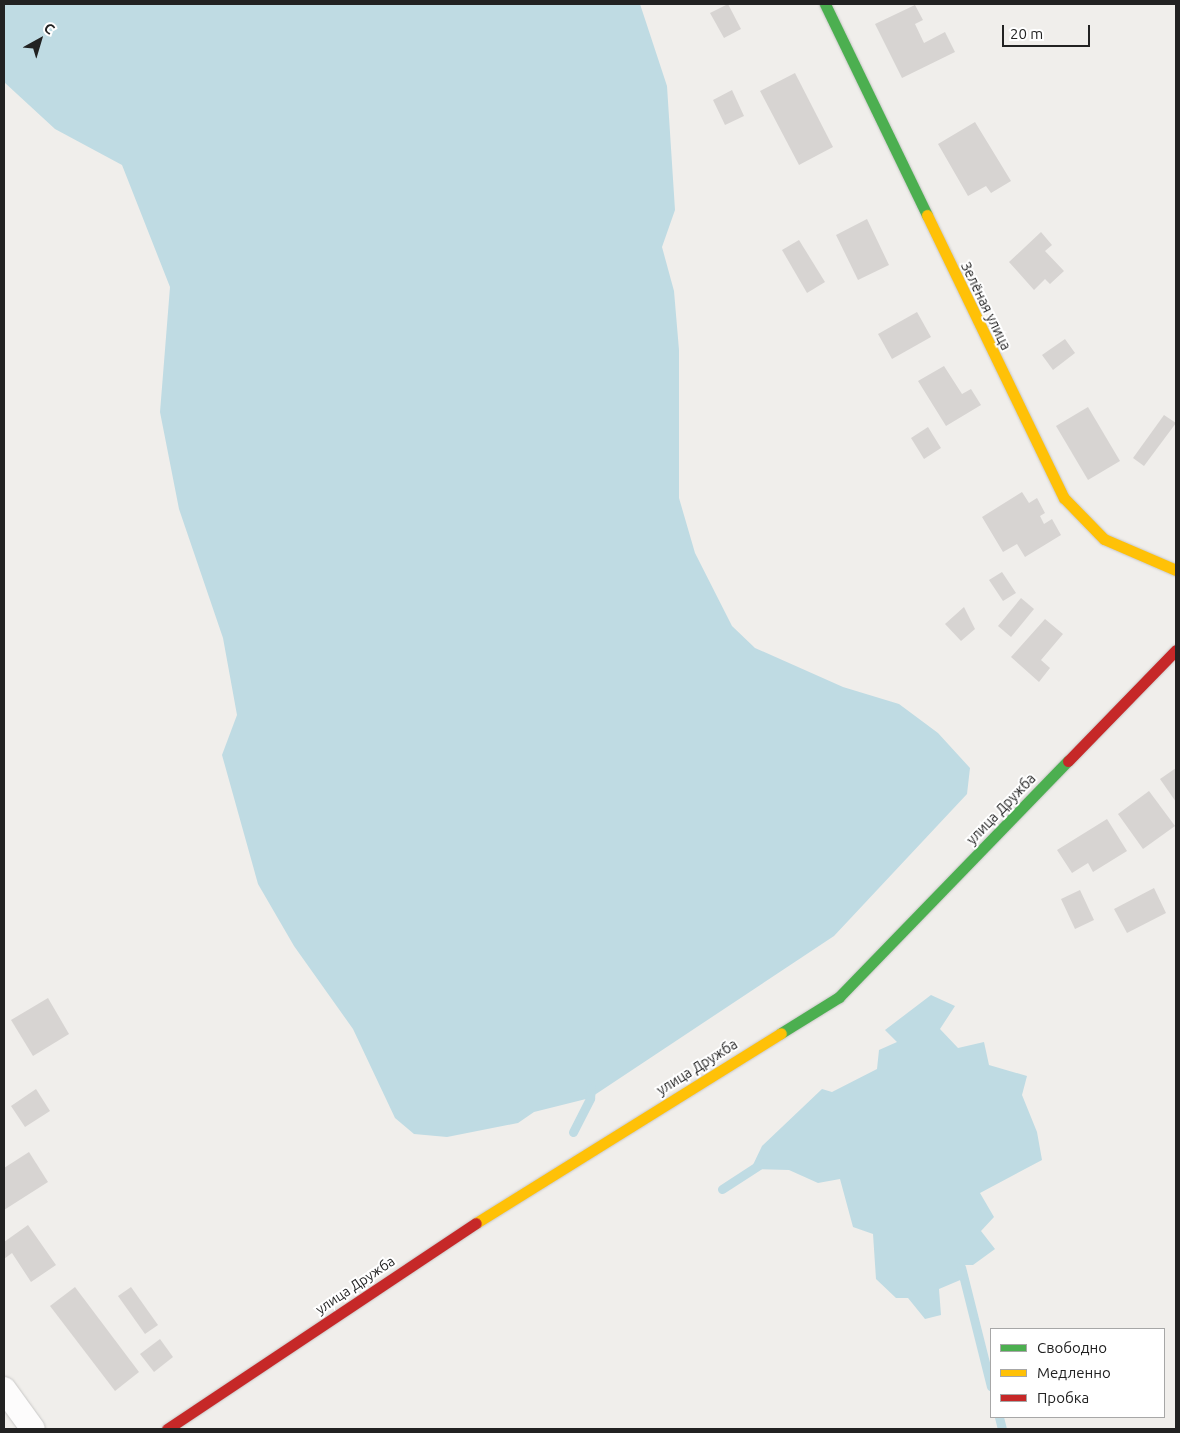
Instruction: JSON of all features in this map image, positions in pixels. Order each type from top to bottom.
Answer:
[{"type":"street","name":"Зелёная улица","points":[[825,4],[1064,498],[1104,538],[1176,570]]},
{"type":"street","name":"улица Дружба","points":[[167,1429],[465,1230],[839,997],[1176,650]]},
{"type":"street","points":[[4,1389],[33,1429]]},
{"type":"water","points":[[4,4],[640,4],[667,86],[675,210],[662,247],[674,291],[679,350],[679,498],[695,553],[732,626],[755,648],[843,687],[899,704],[938,733],[970,768],[967,794],[834,936],[590,1098],[534,1112],[518,1123],[447,1137],[414,1134],[395,1118],[353,1029],[294,946],[258,884],[222,755],[237,715],[223,638],[179,509],[160,412],[170,287],[122,165],[55,129],[4,82]]},
{"type":"water","points":[[931,995],[955,1006],[940,1029],[958,1048],[984,1042],[989,1065],[1027,1076],[1022,1095],[1037,1132],[1042,1160],[980,1193],[994,1217],[981,1231],[995,1249],[973,1265],[961,1265],[965,1278],[939,1289],[941,1315],[925,1319],[908,1298],[896,1298],[876,1279],[873,1234],[853,1227],[840,1179],[818,1183],[789,1170],[751,1169],[762,1146],[822,1089],[832,1092],[877,1069],[879,1050],[897,1042],[885,1030]]},
{"type":"building","points":[[728,4],[741,29],[724,38],[710,13]]},
{"type":"building","points":[[915,5],[923,20],[915,24],[924,43],[945,32],[955,52],[902,78],[875,24]]},
{"type":"building","points":[[795,73],[833,147],[799,165],[760,91]]},
{"type":"building","points":[[732,90],[744,116],[725,125],[713,100]]},
{"type":"building","points":[[975,122],[1011,181],[991,193],[986,186],[968,196],[938,144]]},
{"type":"building","points":[[867,219],[889,265],[858,280],[836,235]]},
{"type":"building","points":[[1041,232],[1052,245],[1045,251],[1064,271],[1050,284],[1045,279],[1034,290],[1009,262]]},
{"type":"building","points":[[799,240],[825,282],[807,293],[782,250]]},
{"type":"building","points":[[917,312],[931,337],[892,359],[878,334]]},
{"type":"building","points":[[1065,339],[1075,353],[1053,370],[1042,355]]},
{"type":"building","points":[[944,366],[962,394],[971,389],[981,405],[946,426],[918,381]]},
{"type":"building","points":[[1088,407],[1120,461],[1088,480],[1056,426]]},
{"type":"building","points":[[1164,415],[1176,423],[1144,466],[1133,458]]},
{"type":"building","points":[[928,427],[941,448],[924,459],[911,438]]},
{"type":"building","points":[[1022,492],[1029,503],[1037,498],[1045,513],[1040,516],[1044,524],[1052,519],[1061,535],[1025,557],[1017,544],[1003,552],[982,517]]},
{"type":"building","points":[[1002,572],[1016,593],[1003,601],[989,580]]},
{"type":"building","points":[[1021,598],[1034,609],[1011,637],[998,626]]},
{"type":"building","points":[[964,607],[975,629],[961,641],[945,624]]},
{"type":"building","points":[[1045,619],[1063,634],[1041,660],[1050,668],[1039,682],[1011,657]]},
{"type":"building","points":[[1176,768],[1176,802],[1160,779]]},
{"type":"building","points":[[1149,791],[1175,826],[1143,849],[1118,814]]},
{"type":"building","points":[[1107,819],[1127,851],[1093,872],[1088,863],[1072,873],[1057,850]]},
{"type":"building","points":[[1154,888],[1166,913],[1127,933],[1114,909]]},
{"type":"building","points":[[1080,890],[1094,920],[1075,929],[1061,899]]},
{"type":"building","points":[[48,998],[69,1034],[33,1056],[11,1020]]},
{"type":"building","points":[[36,1089],[50,1111],[25,1127],[11,1106]]},
{"type":"building","points":[[29,1152],[48,1182],[4,1210],[4,1168]]},
{"type":"building","points":[[28,1225],[56,1265],[31,1282],[12,1253],[4,1259],[4,1242]]},
{"type":"building","points":[[75,1287],[139,1372],[115,1391],[50,1306]]},
{"type":"building","points":[[131,1287],[158,1325],[145,1334],[118,1296]]},
{"type":"building","points":[[160,1339],[173,1357],[154,1372],[140,1354]]},
{"type":"waterway","points":[[573,1132],[590,1098],[591,1088]]},
{"type":"waterway","points":[[722,1189],[762,1163]]},
{"type":"waterway","points":[[961,1267],[990,1382]]},
{"type":"waterway","points":[[999,1418],[1002,1429]]},
{"type":"traffic: fast","points":[[825,4],[927,215]]},
{"type":"traffic: fast","points":[[781,1033],[839,997],[1068,761]]},
{"type":"traffic: slow","points":[[927,215],[1064,498],[1104,539],[1176,570]]},
{"type":"traffic: slow","points":[[476,1223],[781,1033]]},
{"type":"traffic: jam","points":[[1068,761],[1176,650]]},
{"type":"traffic: jam","points":[[167,1429],[476,1223]]}]
